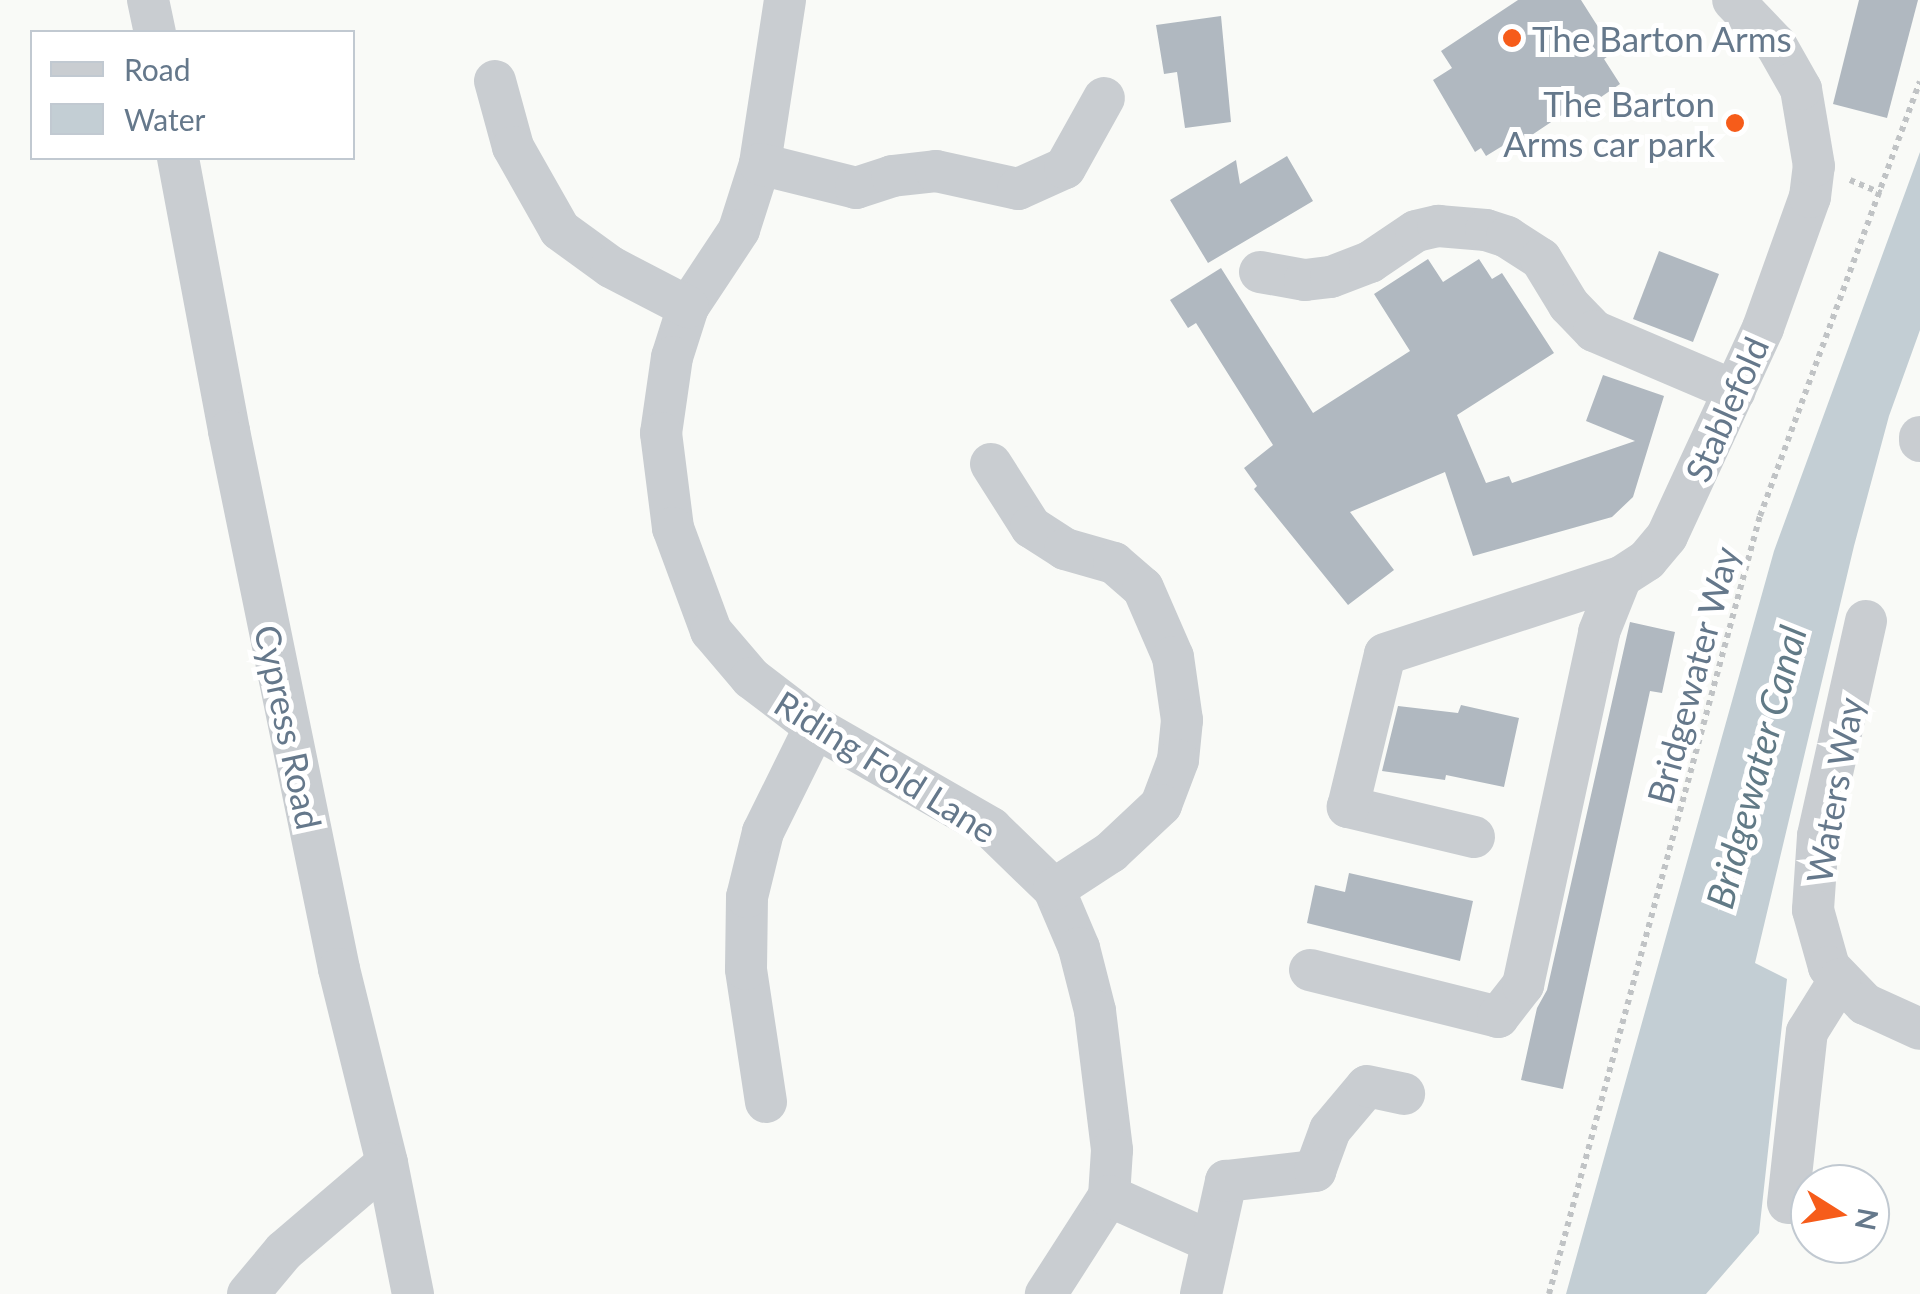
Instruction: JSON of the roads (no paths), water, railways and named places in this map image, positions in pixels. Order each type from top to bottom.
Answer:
[{"type":"street","points":[[148,0],[154,30]]},
{"type":"street","name":"Riding Fold Lane","points":[[785,0],[760,164],[739,230],[688,307],[672,357],[661,433],[673,528],[711,631],[751,678],[815,727],[991,828],[1054,888],[1078,948],[1094,1010],[1112,1150],[1109,1196],[1046,1294]]},
{"type":"street","name":"Stablefold","points":[[1474,837],[1348,807],[1385,654],[1620,577],[1648,560],[1667,536],[1735,391],[1801,231],[1814,166],[1801,88],[1756,8]]},
{"type":"street","points":[[495,81],[514,146],[560,230],[611,267],[688,307]]},
{"type":"street","points":[[760,164],[856,188],[892,176],[936,171],[1018,190],[1065,168],[1104,98]]},
{"type":"street","name":"Cypress Road","points":[[178,160],[331,931],[387,1164],[413,1294]]},
{"type":"street","points":[[1260,272],[1305,280],[1331,278],[1370,262],[1416,231],[1462,226],[1486,230],[1506,236],[1540,259],[1581,321],[1594,331],[1735,391]]},
{"type":"street","points":[[991,464],[1031,527],[1065,549],[1114,563],[1143,588],[1173,656],[1178,688],[1182,720],[1178,760],[1161,805],[1111,852],[1054,888]]},
{"type":"street","points":[[1310,970],[1498,1017],[1523,985],[1599,632],[1620,577]]},
{"type":"street","name":"Waters Way","points":[[1866,621],[1818,836],[1814,910],[1829,967],[1865,1004],[1920,1029]]},
{"type":"street","points":[[766,1102],[746,969],[747,897],[763,832],[815,727]]},
{"type":"street","points":[[1788,1203],[1806,1032],[1840,979]]},
{"type":"street","points":[[1201,1294],[1226,1180],[1315,1171],[1330,1130],[1367,1086],[1404,1094]]},
{"type":"street","points":[[248,1294],[284,1251],[387,1164]]},
{"type":"street","points":[[1109,1196],[1212,1242]]},
{"type":"water","name":"Bridgewater Canal","points":[[1920,152],[1920,330],[1889,416],[1854,546],[1755,963],[1787,979],[1759,1233],[1706,1294],[1566,1294],[1774,551]]},
{"type":"place","name":"The Barton Arms","points":[[1512,38]]},
{"type":"place","name":"The Barton Arms car park","points":[[1735,123]]}]
